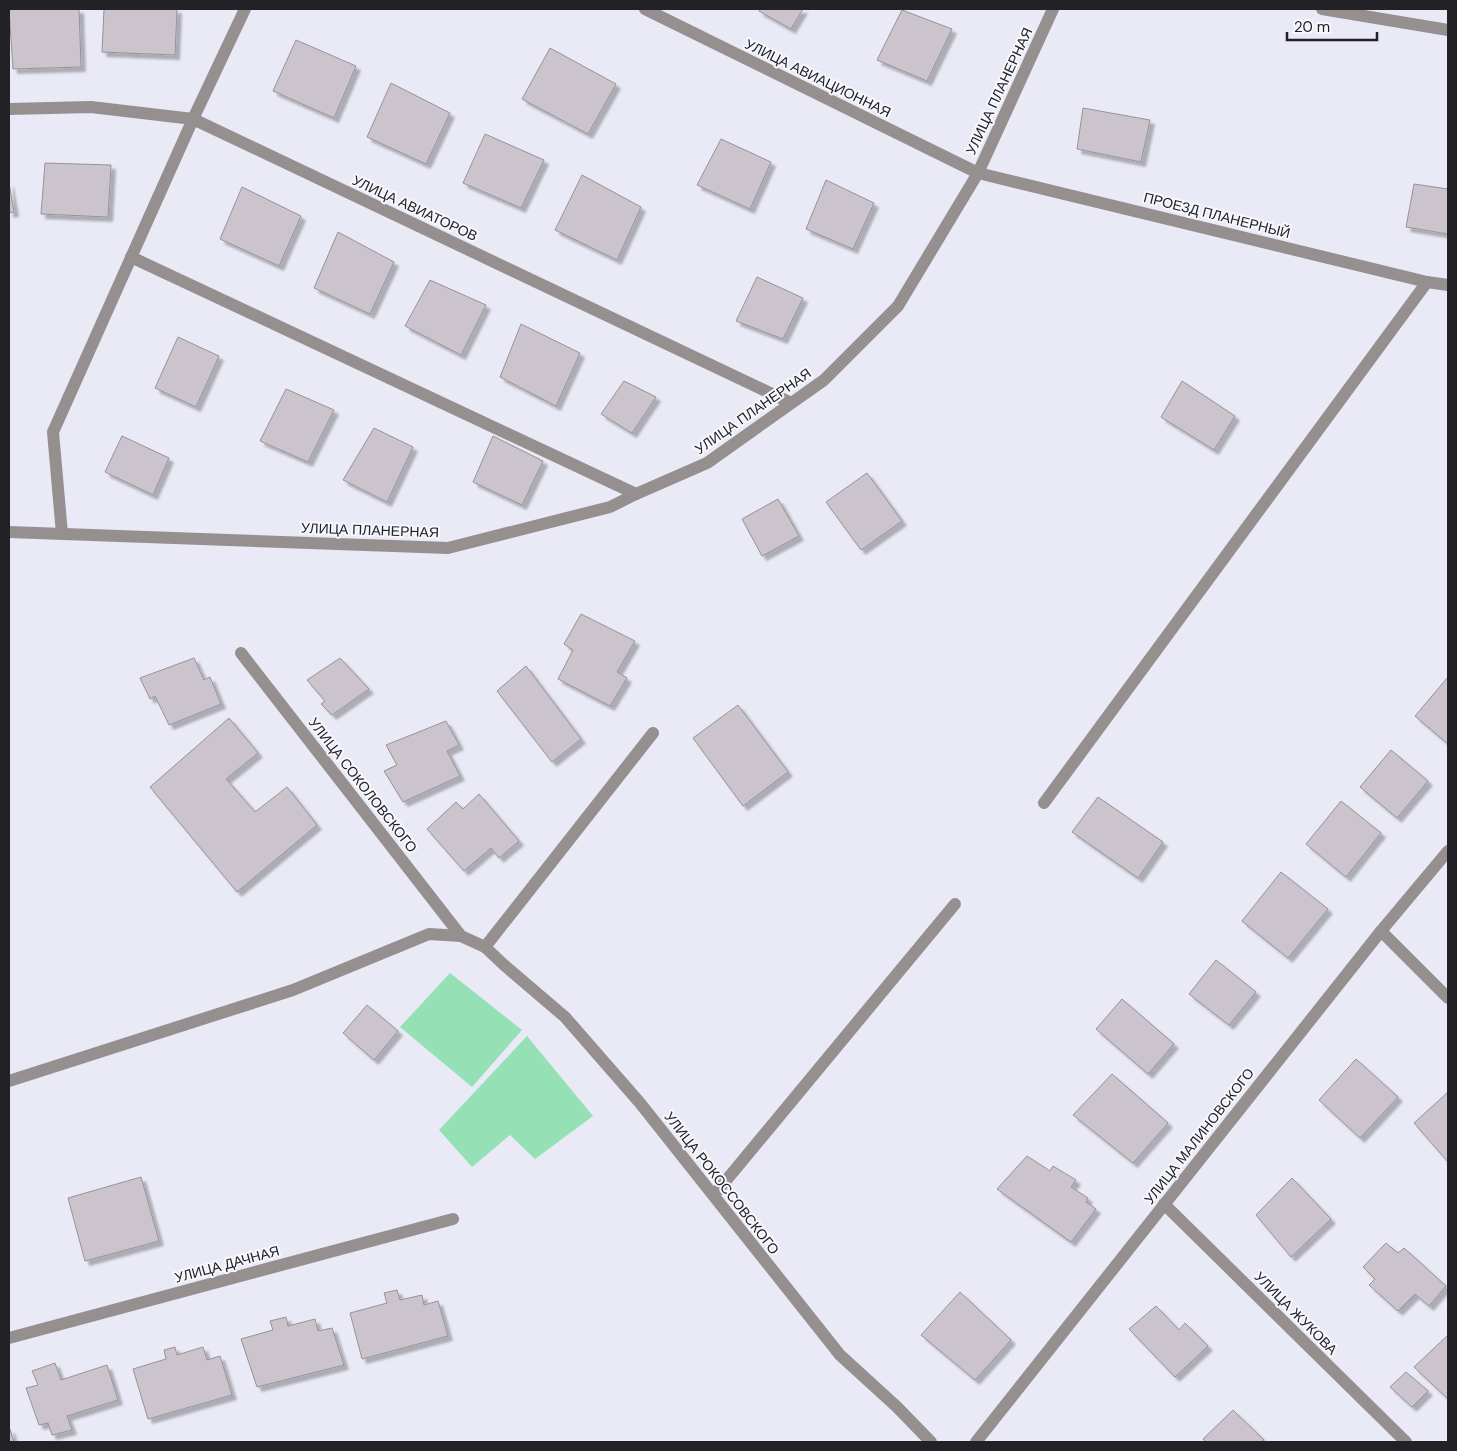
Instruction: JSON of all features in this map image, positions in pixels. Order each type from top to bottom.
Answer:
[{"type":"street","points":[[62,534],[52,432],[193,119],[245,9]]},
{"type":"street","name":"УЛИЦА АВИАЦИОННАЯ","points":[[645,9],[978,173]]},
{"type":"street","name":"УЛИЦА ПЛАНЕРНАЯ","points":[[9,532],[448,548],[610,507],[707,463],[824,380],[898,306],[978,173],[1053,9]]},
{"type":"street","points":[[1322,9],[1448,30]]},
{"type":"street","name":"УЛИЦА АВИАТОРОВ","points":[[9,109],[91,106],[193,119],[791,403]]},
{"type":"street","name":"ПРОЕЗД ПЛАНЕРНЫЙ","points":[[978,173],[1427,282],[1448,285]]},
{"type":"street","points":[[131,257],[636,494]]},
{"type":"street","points":[[1044,803],[1427,282]]},
{"type":"street","name":"УЛИЦА СОКОЛОВСКОГО","points":[[241,653],[461,936]]},
{"type":"street","points":[[485,947],[653,733]]},
{"type":"street","name":"УЛИЦА МАЛИНОВСКОГО","points":[[976,1442],[1381,931],[1448,851]]},
{"type":"street","points":[[714,1195],[955,904]]},
{"type":"street","points":[[1381,931],[1448,998]]},
{"type":"street","name":"УЛИЦА СОКОЛОВСКОГО","points":[[9,1081],[292,990],[429,934],[461,936],[485,947]]},
{"type":"street","name":"УЛИЦА РОКОССОВСКОГО","points":[[485,947],[565,1017],[640,1103],[840,1356],[897,1407],[931,1442]]},
{"type":"street","name":"УЛИЦА ЖУКОВА","points":[[1164,1204],[1406,1442]]},
{"type":"street","name":"УЛИЦА ДАЧНАЯ","points":[[9,1338],[453,1219]]},
{"type":"green space","points":[[450,973],[522,1030],[472,1087],[400,1027]]},
{"type":"green space","points":[[527,1036],[593,1116],[535,1159],[510,1135],[472,1167],[439,1130]]},
{"type":"building","points":[[9,9],[79,9],[81,67],[13,69]]},
{"type":"building","points":[[104,9],[177,9],[175,55],[102,52]]},
{"type":"building","points":[[760,9],[803,9],[791,29],[759,11]]},
{"type":"building","points":[[902,10],[952,29],[927,81],[877,60]]},
{"type":"building","points":[[296,40],[356,66],[334,118],[273,91]]},
{"type":"building","points":[[550,48],[616,84],[588,134],[522,99]]},
{"type":"building","points":[[391,83],[450,113],[426,164],[367,137]]},
{"type":"building","points":[[1083,108],[1150,120],[1141,162],[1077,149]]},
{"type":"building","points":[[485,134],[544,160],[521,208],[463,183]]},
{"type":"building","points":[[721,139],[771,162],[750,209],[697,185]]},
{"type":"building","points":[[45,163],[111,165],[108,217],[41,214]]},
{"type":"building","points":[[582,175],[641,207],[617,260],[555,230]]},
{"type":"building","points":[[826,180],[874,203],[853,249],[806,229]]},
{"type":"building","points":[[9,183],[14,212],[9,213]]},
{"type":"building","points":[[1414,184],[1448,189],[1448,234],[1406,227]]},
{"type":"building","points":[[242,187],[301,216],[279,266],[220,239]]},
{"type":"building","points":[[338,232],[394,262],[370,314],[314,288]]},
{"type":"building","points":[[757,277],[803,298],[783,339],[736,321]]},
{"type":"building","points":[[430,280],[486,305],[461,355],[405,326]]},
{"type":"building","points":[[521,324],[580,353],[556,406],[500,377]]},
{"type":"building","points":[[178,337],[219,356],[196,407],[155,388]]},
{"type":"building","points":[[624,381],[656,397],[632,433],[601,414]]},
{"type":"building","points":[[1182,381],[1235,416],[1214,450],[1161,417]]},
{"type":"building","points":[[286,389],[334,410],[308,462],[260,441]]},
{"type":"building","points":[[374,428],[413,447],[387,502],[343,480]]},
{"type":"building","points":[[122,436],[169,458],[153,495],[105,472]]},
{"type":"building","points":[[493,436],[543,461],[522,505],[473,482]]},
{"type":"building","points":[[867,473],[902,521],[861,550],[826,502]]},
{"type":"building","points":[[778,499],[799,536],[762,556],[742,519]]},
{"type":"building","points":[[581,614],[635,641],[617,672],[627,678],[610,706],[558,679],[573,650],[564,644]]},
{"type":"building","points":[[194,658],[204,680],[210,677],[221,704],[169,725],[155,696],[150,699],[140,678]]},
{"type":"building","points":[[340,658],[369,689],[332,715],[321,704],[325,701],[307,680]]},
{"type":"building","points":[[526,666],[581,739],[552,762],[497,691]]},
{"type":"building","points":[[1448,677],[1448,744],[1415,716]]},
{"type":"building","points":[[738,705],[788,772],[743,806],[693,738]]},
{"type":"building","points":[[229,718],[258,753],[226,779],[255,812],[287,787],[317,825],[237,892],[150,787]]},
{"type":"building","points":[[446,721],[459,745],[447,751],[460,776],[403,802],[384,771],[397,765],[386,745]]},
{"type":"building","points":[[1391,750],[1428,781],[1397,818],[1360,787]]},
{"type":"building","points":[[479,794],[519,841],[499,858],[491,848],[464,871],[427,829],[456,802],[463,809]]},
{"type":"building","points":[[1098,797],[1163,842],[1138,878],[1072,832]]},
{"type":"building","points":[[1341,801],[1381,833],[1346,877],[1306,844]]},
{"type":"building","points":[[1281,872],[1328,909],[1288,958],[1242,921]]},
{"type":"building","points":[[1216,960],[1256,992],[1229,1025],[1189,994]]},
{"type":"building","points":[[1122,999],[1174,1044],[1148,1074],[1096,1029]]},
{"type":"building","points":[[367,1005],[398,1031],[374,1060],[343,1033]]},
{"type":"building","points":[[1356,1059],[1398,1097],[1360,1138],[1319,1100]]},
{"type":"building","points":[[1112,1074],[1168,1123],[1133,1163],[1073,1115]]},
{"type":"building","points":[[1448,1092],[1448,1162],[1414,1123]]},
{"type":"building","points":[[1027,1156],[1050,1171],[1053,1166],[1076,1180],[1071,1187],[1088,1198],[1086,1202],[1096,1209],[1071,1242],[997,1189]]},
{"type":"building","points":[[141,1177],[159,1241],[85,1261],[68,1198]]},
{"type":"building","points":[[1292,1178],[1331,1219],[1291,1257],[1256,1215]]},
{"type":"building","points":[[1386,1243],[1398,1253],[1404,1248],[1446,1286],[1429,1306],[1415,1294],[1398,1311],[1369,1285],[1375,1279],[1363,1267]]},
{"type":"building","points":[[397,1290],[400,1300],[422,1295],[424,1305],[438,1301],[448,1336],[362,1359],[350,1313],[387,1303],[384,1293]]},
{"type":"building","points":[[960,1292],[1011,1340],[975,1380],[921,1335]]},
{"type":"building","points":[[1156,1306],[1179,1330],[1185,1323],[1208,1346],[1175,1377],[1129,1329]]},
{"type":"building","points":[[286,1317],[288,1326],[315,1319],[318,1331],[332,1328],[344,1365],[257,1387],[241,1339],[273,1330],[270,1321]]},
{"type":"building","points":[[1448,1335],[1448,1399],[1414,1367]]},
{"type":"building","points":[[175,1347],[177,1355],[203,1347],[207,1360],[220,1356],[232,1395],[148,1419],[133,1369],[166,1359],[164,1350]]},
{"type":"building","points":[[55,1363],[61,1380],[107,1365],[118,1400],[67,1416],[72,1430],[52,1435],[48,1423],[39,1425],[26,1388],[38,1385],[32,1371]]},
{"type":"building","points":[[1406,1372],[1428,1391],[1412,1407],[1390,1387]]},
{"type":"building","points":[[1233,1410],[1264,1440],[1261,1442],[1206,1442],[1203,1439]]},
{"type":"building","points":[[10,1429],[14,1442],[9,1442]]}]
